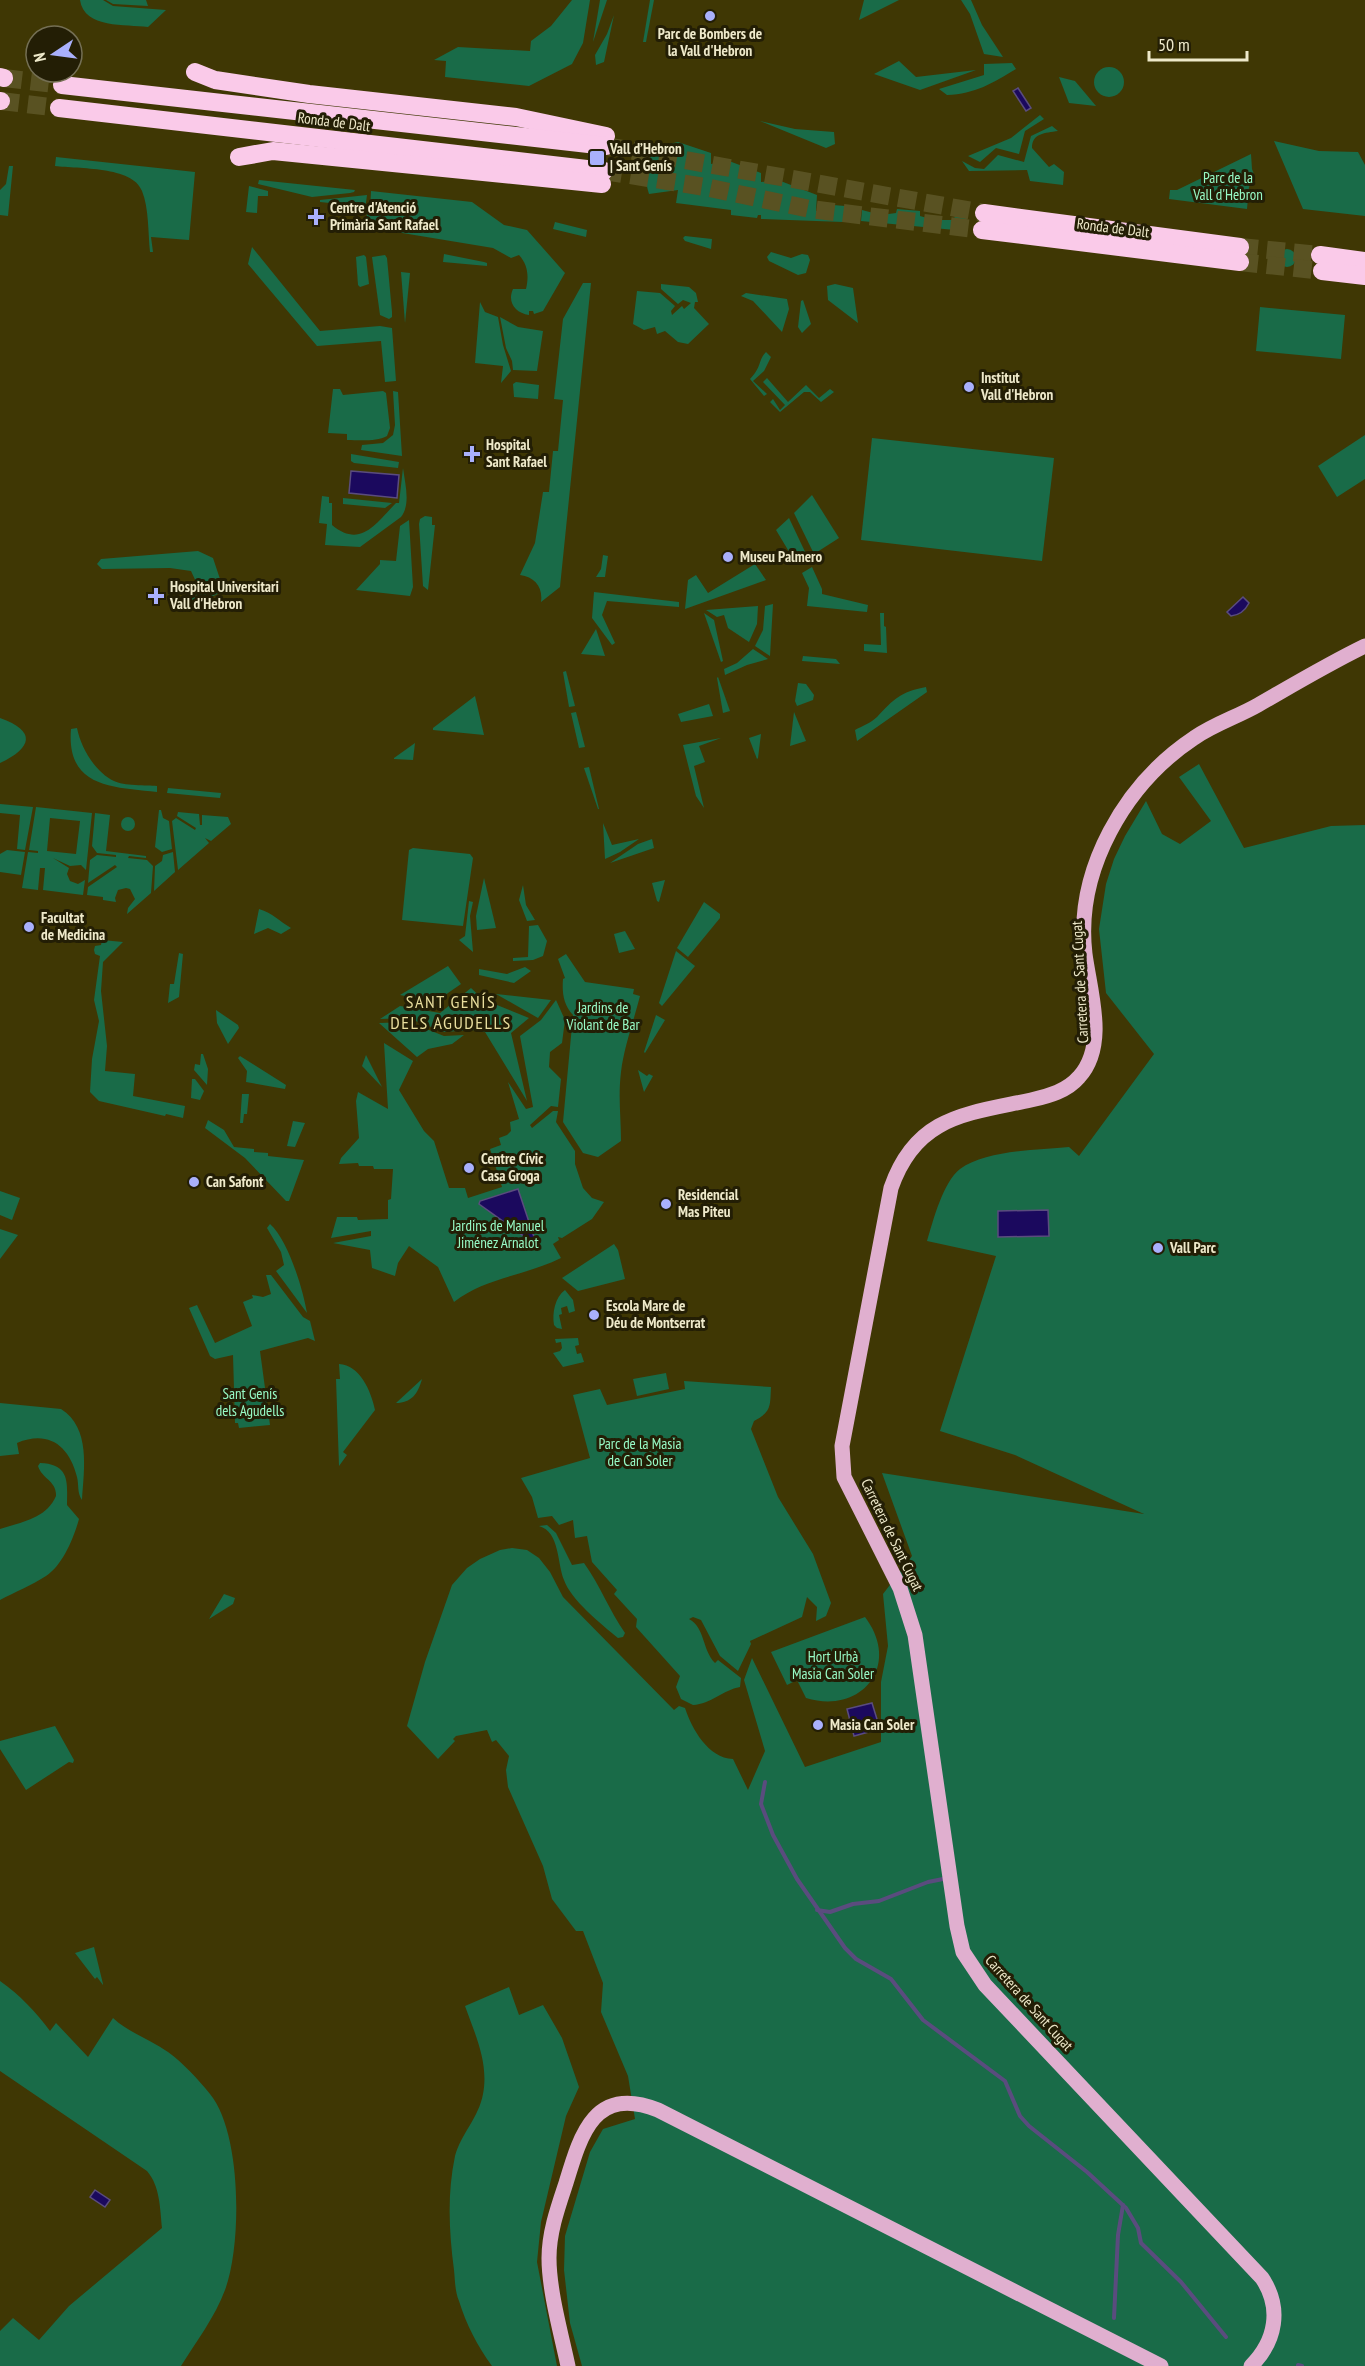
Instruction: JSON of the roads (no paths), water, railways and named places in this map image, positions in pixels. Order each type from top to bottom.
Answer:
[{"type":"highway","name":"Ronda de Dalt","points":[[62,85],[607,141],[516,117],[309,94],[215,80],[195,72]]},
{"type":"highway","name":"Ronda de Dalt","points":[[59,108],[603,178],[273,151],[239,157]]},
{"type":"highway","name":"Ronda de Dalt","points":[[983,222],[1240,254]]},
{"type":"highway","points":[[1365,261],[1321,263],[1365,276]]},
{"type":"main road","name":"Carretera de Sant Cugat","points":[[1263,2366],[1276,2346],[1283,2317],[1279,2294],[1268,2273],[995,1982],[982,1966],[968,1941],[943,1755],[920,1620],[901,1572],[854,1480],[849,1451],[896,1202],[904,1177],[924,1148],[951,1128],[971,1121],[1059,1101],[1076,1091],[1090,1077],[1099,1057],[1102,1034],[1093,951],[1094,913],[1100,882],[1111,847],[1132,810],[1161,776],[1187,752],[1229,725],[1241,714],[1365,645]]},
{"type":"main road","name":"Carretera de Sant Cugat","points":[[1241,714],[1226,718],[1195,737],[1165,760],[1138,789],[1102,848],[1090,885],[1084,924],[1095,1036],[1092,1054],[1085,1070],[1072,1084],[1056,1094],[964,1115],[935,1127],[915,1144],[900,1165],[891,1188],[851,1393],[841,1459],[848,1488],[892,1572],[905,1601],[915,1635],[957,1926],[963,1952],[986,1985],[1262,2278],[1273,2299],[1274,2325],[1271,2338],[1251,2366]]},
{"type":"main road","points":[[568,2366],[549,2259],[555,2216],[577,2147],[587,2125],[607,2108],[627,2103],[642,2104],[658,2110],[1161,2366]]},
{"type":"main road","points":[[576,2366],[558,2269],[557,2245],[560,2226],[585,2144],[591,2132],[606,2117],[627,2111],[641,2112],[658,2118],[1144,2366]]},
{"type":"waterway","points":[[765,1782],[761,1804],[773,1835],[797,1879],[845,1948],[856,1959],[891,1979],[923,2020],[1005,2081],[1020,2116],[1126,2208],[1138,2228],[1141,2243],[1181,2282],[1226,2337]]},
{"type":"waterway","points":[[817,1910],[830,1912],[853,1904],[879,1901],[928,1882],[943,1879]]},
{"type":"waterway","points":[[1114,2318],[1118,2235],[1123,2205]]},
{"type":"waterway","points":[[1298,2365],[1302,2366]]},
{"type":"tunnel","points":[[4,78],[62,85]]},
{"type":"tunnel","points":[[1,101],[59,108]]},
{"type":"tunnel","points":[[606,146],[984,213]]},
{"type":"tunnel","points":[[604,171],[705,187],[810,209],[982,230]]},
{"type":"tunnel","points":[[1240,247],[1320,255]]},
{"type":"tunnel","points":[[1240,262],[1322,271]]},
{"type":"place","name":"Parc de Bombers de la Vall d'Hebron","points":[[710,16]]},
{"type":"place","name":"Vall d’Hebron | Sant Genís","points":[[597,158]]},
{"type":"place","name":"Centre d'Atenció Primària Sant Rafael","points":[[316,217]]},
{"type":"place","name":"Institut Vall d'Hebron","points":[[969,387]]},
{"type":"place","name":"Hospital Sant Rafael","points":[[472,454]]},
{"type":"place","name":"Museu Palmero","points":[[728,557]]},
{"type":"place","name":"Hospital Universitari Vall d'Hebron","points":[[156,596]]},
{"type":"place","name":"Facultat de Medicina","points":[[29,927]]},
{"type":"place","name":"Centre Cívic Casa Groga","points":[[469,1168]]},
{"type":"place","name":"Can Safont","points":[[194,1182]]},
{"type":"place","name":"Residencial Mas Piteu","points":[[666,1204]]},
{"type":"place","name":"Vall Parc","points":[[1158,1248]]},
{"type":"place","name":"Escola Mare de Déu de Montserrat","points":[[594,1315]]},
{"type":"place","name":"Masia Can Soler","points":[[818,1725]]},
{"type":"district","name":"SANT GENÍS DELS AGUDELLS","points":[[451,1012]]},
{"type":"park label","name":"Parc de la Vall d'Hebron","points":[[1228,186]]},
{"type":"park label","name":"Jardins de Violant de Bar","points":[[603,1016]]},
{"type":"park label","name":"Jardins de Manuel Jiménez Arnalot","points":[[498,1234]]},
{"type":"park label","name":"Sant Genís dels Agudells","points":[[250,1402]]},
{"type":"park label","name":"Parc de la Masia de Can Soler","points":[[640,1452]]},
{"type":"park label","name":"Hort Urbà Masia Can Soler","points":[[833,1666]]}]
